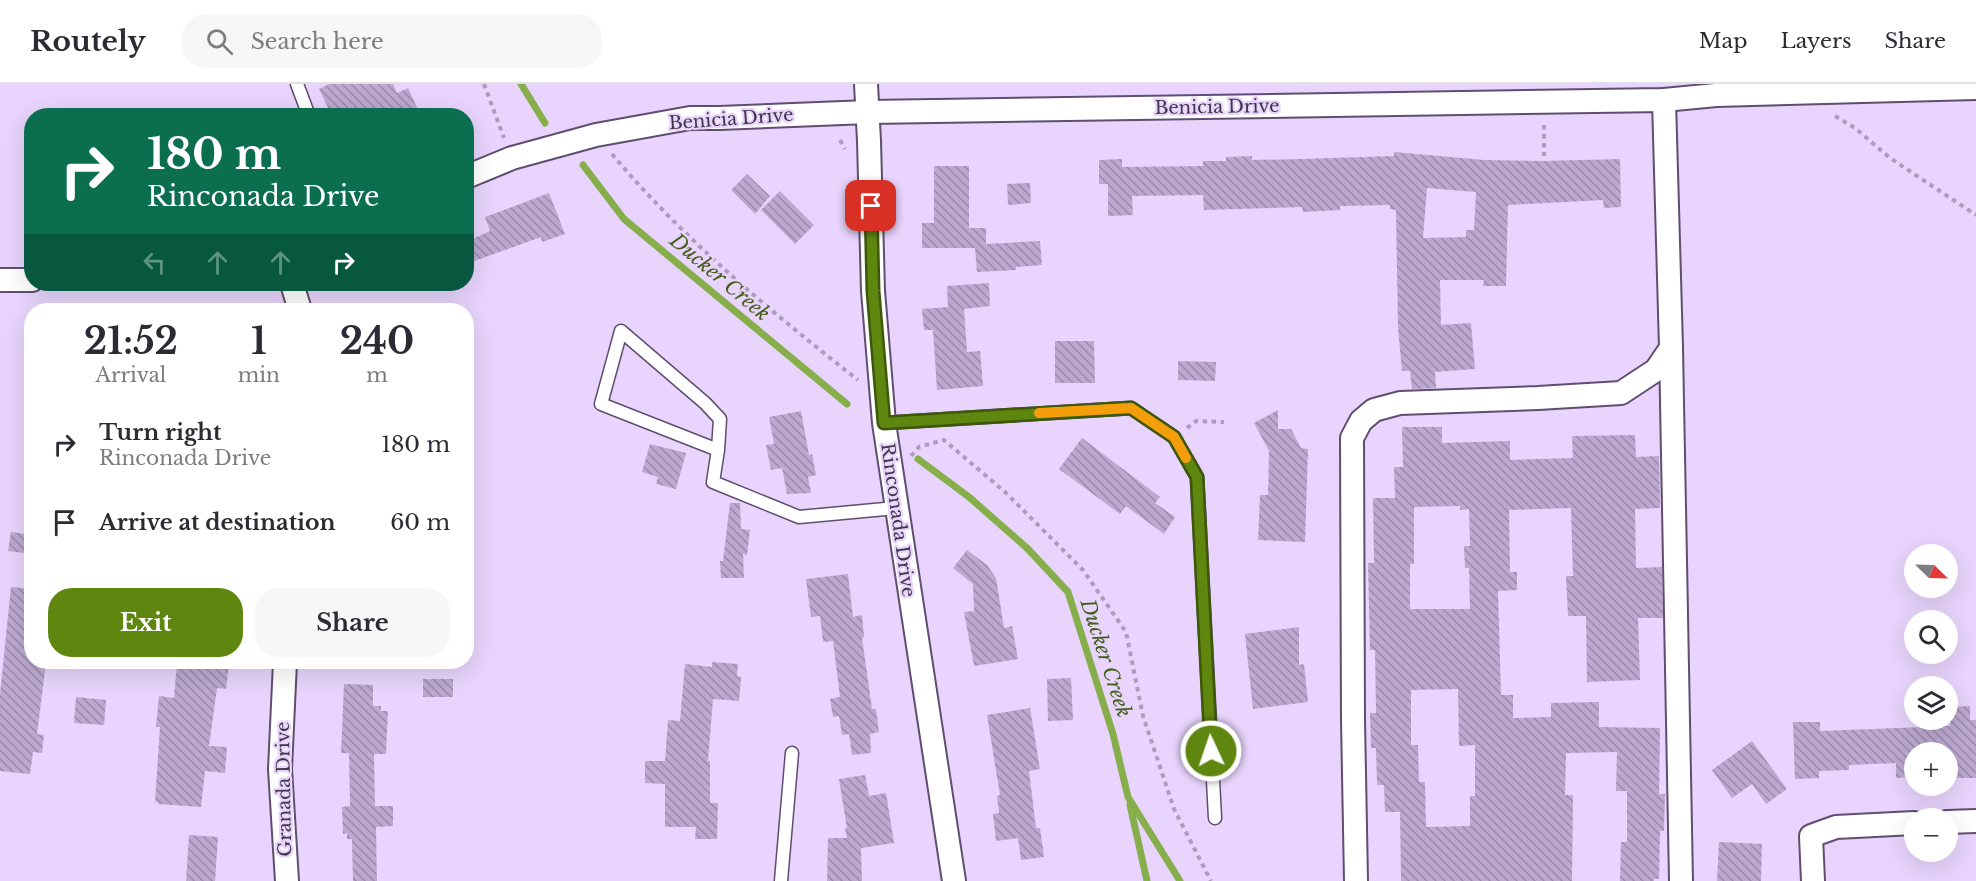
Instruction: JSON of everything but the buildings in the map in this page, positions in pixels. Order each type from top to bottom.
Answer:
[{"type":"street","name":"Rinconada Drive","points":[[866,84],[873,291],[884,423],[954,881]]},
{"type":"street","name":"Benicia Drive","points":[[474,174],[512,158],[596,135],[690,118],[868,112],[1664,100],[1716,89],[1976,88]]},
{"type":"street","points":[[1664,100],[1681,881]]},
{"type":"street","points":[[0,280],[24,280]]},
{"type":"street","points":[[1356,881],[1352,438],[1361,421],[1374,410],[1400,403],[1621,393],[1656,370],[1671,348]]},
{"type":"street","name":"Granada Drive","points":[[285,669],[280,769],[287,881]]},
{"type":"street","points":[[1958,821],[1976,820]]},
{"type":"street","points":[[1813,881],[1811,836],[1836,826],[1904,823]]},
{"type":"lane","points":[[297,84],[306,108]]},
{"type":"lane","points":[[718,450],[601,404],[621,331],[705,403],[720,419],[718,450],[713,482],[799,517],[896,508]]},
{"type":"lane","points":[[884,423],[1131,408],[1174,438],[1197,477],[1215,818]]},
{"type":"lane","points":[[781,881],[792,753]]},
{"type":"path","points":[[483,84],[512,158]]},
{"type":"path","points":[[1833,115],[1855,128],[1890,158],[1976,215]]},
{"type":"path","points":[[1544,124],[1544,156]]},
{"type":"path","points":[[596,135],[638,185],[695,242],[773,313],[865,385]]},
{"type":"path","points":[[1174,438],[1196,422],[1224,422]]},
{"type":"path","points":[[944,440],[1005,492],[1083,570],[1126,632],[1143,716],[1174,809],[1211,881]]},
{"type":"waterway","name":"Ducker Creek","points":[[521,84],[545,123]]},
{"type":"waterway","name":"Ducker Creek","points":[[583,165],[624,219],[847,404]]},
{"type":"waterway","name":"Ducker Creek","points":[[918,459],[969,497],[1028,549],[1068,592],[1113,734],[1128,797],[1180,881]]},
{"type":"waterway","points":[[1130,805],[1147,881]]},
{"type":"slow traffic","points":[[1039,413],[1131,408],[1174,437],[1186,458]]},
{"type":"route","points":[[871,206],[873,291],[884,423],[1131,408],[1174,437],[1197,477],[1211,751]]}]
